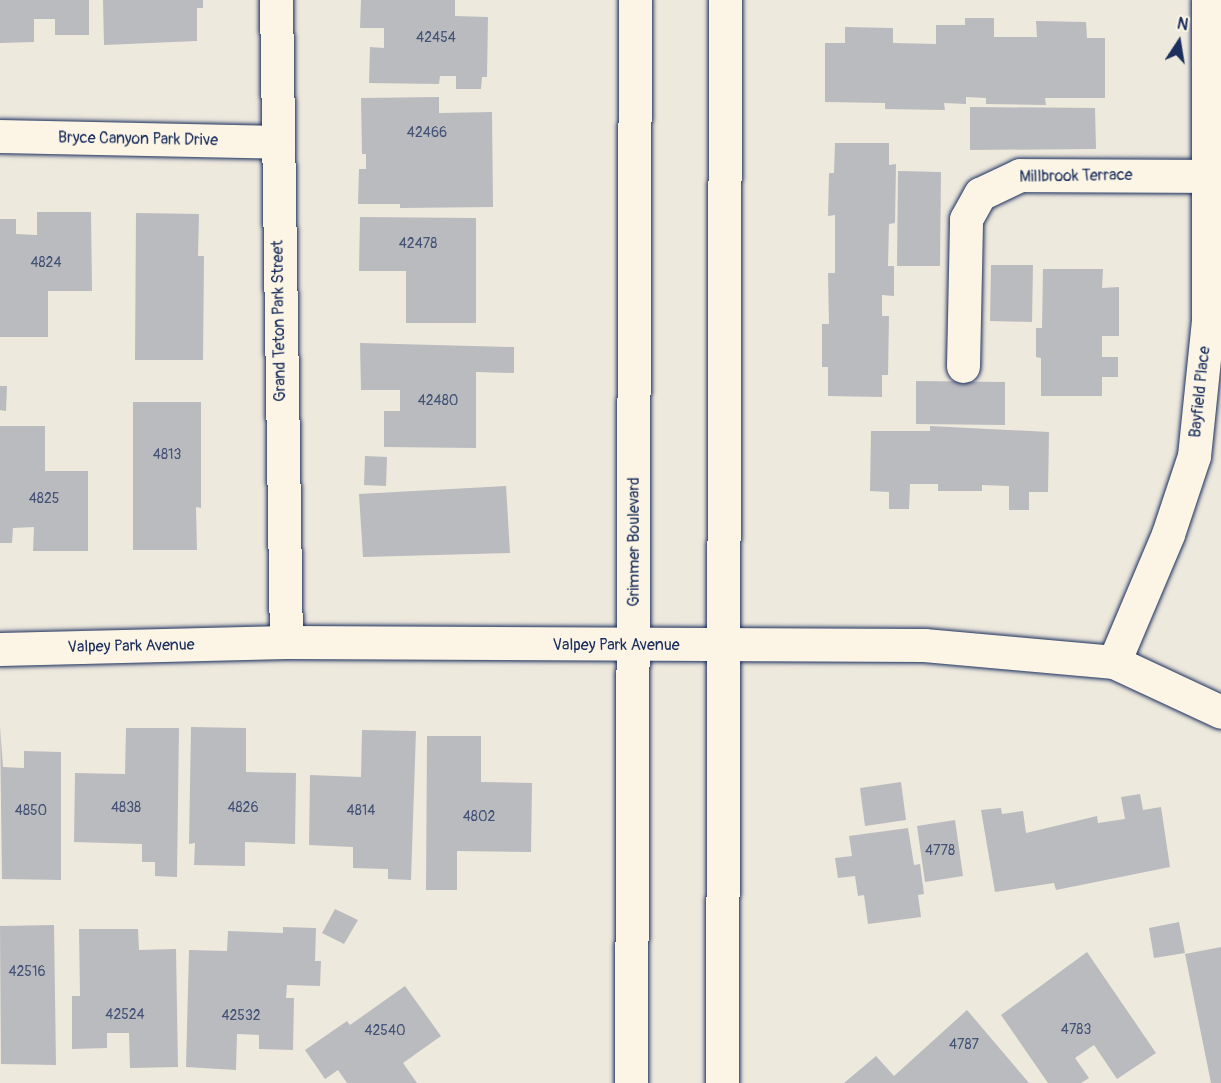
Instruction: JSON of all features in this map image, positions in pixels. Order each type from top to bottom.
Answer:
[{"type":"street","name":"Grand Teton Park Street","points":[[276,0],[276,142],[286,642]]},
{"type":"street","name":"Grimmer Boulevard","points":[[631,1083],[635,0]]},
{"type":"street","points":[[722,1083],[725,0]]},
{"type":"street","name":"Bayfield Place","points":[[1114,662],[1168,534],[1194,456],[1208,320],[1207,176],[1212,20]]},
{"type":"street","name":"Bryce Canyon Park Drive","points":[[0,136],[276,142]]},
{"type":"street","name":"Millbrook Terrace","points":[[963,366],[966,219],[980,194],[1020,175],[1207,176]]},
{"type":"street","name":"Valpey Park Avenue","points":[[0,649],[286,642],[924,645],[1114,662],[1221,712]]},
{"type":"building","points":[[0,0],[89,0],[89,35],[55,35],[55,19],[34,19],[34,42],[0,43]]},
{"type":"building","points":[[103,0],[203,0],[203,8],[197,8],[197,41],[104,45]]},
{"type":"building","points":[[361,0],[455,0],[455,16],[488,17],[487,77],[482,77],[481,89],[456,89],[456,76],[440,76],[439,84],[369,83],[370,47],[384,48],[384,28],[360,28]]},
{"type":"building","points":[[965,18],[994,18],[994,37],[1037,37],[1036,21],[1086,22],[1087,38],[1105,38],[1105,98],[1045,98],[1046,105],[986,104],[986,98],[966,97],[966,104],[944,103],[945,110],[885,109],[885,103],[825,102],[825,43],[845,43],[845,27],[893,28],[893,43],[936,44],[936,25],[965,25]]},
{"type":"building","points":[[439,97],[439,113],[492,112],[493,207],[400,208],[400,204],[358,204],[359,169],[366,169],[366,154],[362,154],[361,98]]},
{"type":"building","points":[[970,107],[1095,108],[1096,149],[970,150]]},
{"type":"building","points":[[835,143],[889,143],[889,165],[896,164],[895,223],[889,224],[888,266],[894,266],[894,296],[882,295],[882,316],[889,316],[888,375],[882,375],[882,397],[828,396],[828,367],[822,367],[822,324],[829,324],[828,273],[835,273],[835,215],[828,216],[829,173],[834,173]]},
{"type":"building","points":[[898,171],[941,172],[940,266],[897,266]]},
{"type":"building","points":[[37,212],[91,212],[92,291],[48,291],[48,337],[0,337],[0,219],[16,219],[16,234],[37,235]]},
{"type":"building","points":[[136,213],[199,214],[198,256],[204,256],[203,360],[135,360]]},
{"type":"building","points":[[360,217],[476,218],[476,323],[406,323],[406,271],[359,271]]},
{"type":"building","points":[[991,265],[1033,265],[1032,322],[990,321]]},
{"type":"building","points":[[1043,269],[1103,269],[1102,288],[1119,287],[1119,336],[1102,336],[1102,357],[1118,357],[1118,377],[1102,377],[1102,396],[1041,396],[1041,358],[1036,357],[1036,328],[1042,328]]},
{"type":"building","points":[[360,343],[514,347],[514,373],[476,372],[476,448],[384,447],[384,411],[400,411],[400,390],[361,390]]},
{"type":"building","points":[[916,381],[1005,382],[1005,425],[916,424]]},
{"type":"building","points":[[0,386],[7,386],[6,411],[0,410]]},
{"type":"building","points":[[133,402],[201,402],[201,508],[196,507],[197,550],[133,550]]},
{"type":"building","points":[[0,426],[45,426],[45,471],[88,471],[88,551],[33,551],[34,527],[13,528],[12,543],[0,543]]},
{"type":"building","points":[[930,426],[1049,432],[1048,492],[1029,492],[1029,510],[1009,510],[1009,486],[982,485],[982,491],[938,491],[938,484],[910,484],[909,509],[889,509],[889,492],[870,491],[871,431],[930,431]]},
{"type":"building","points":[[365,456],[387,457],[386,486],[364,485]]},
{"type":"building","points":[[506,486],[510,553],[363,557],[359,494]]},
{"type":"building","points":[[0,726],[3,767],[24,768],[24,751],[61,752],[61,880],[2,879]]},
{"type":"building","points":[[191,727],[246,728],[246,772],[296,773],[295,844],[245,842],[245,866],[194,865],[195,843],[189,844]]},
{"type":"building","points":[[126,728],[179,728],[177,877],[155,876],[155,862],[142,862],[142,844],[74,842],[75,773],[125,774]]},
{"type":"building","points":[[362,730],[416,731],[411,880],[388,879],[388,869],[353,868],[353,847],[309,845],[310,775],[361,777]]},
{"type":"building","points":[[427,736],[481,736],[481,782],[532,783],[531,852],[457,851],[457,890],[426,890]]},
{"type":"building","points":[[901,782],[906,820],[865,826],[860,788]]},
{"type":"building","points":[[1140,794],[1143,810],[1161,807],[1170,867],[1056,890],[1054,883],[995,892],[981,810],[1001,808],[1002,814],[1023,811],[1026,833],[1097,816],[1098,823],[1125,819],[1121,797]]},
{"type":"building","points":[[955,820],[963,876],[925,882],[917,826]]},
{"type":"building","points":[[908,828],[914,865],[920,864],[924,894],[918,895],[921,917],[868,924],[864,895],[858,896],[855,876],[838,878],[835,858],[852,856],[849,836]]},
{"type":"building","points":[[335,909],[358,920],[344,944],[322,933]]},
{"type":"building","points":[[1179,922],[1185,953],[1154,958],[1149,928]]},
{"type":"building","points":[[54,925],[56,1065],[1,1064],[0,926]]},
{"type":"building","points":[[283,927],[316,928],[315,961],[321,961],[320,986],[287,985],[286,998],[294,998],[293,1050],[259,1049],[259,1035],[237,1034],[236,1070],[186,1067],[189,950],[227,951],[228,931],[283,933]]},
{"type":"building","points":[[79,929],[138,929],[139,950],[176,949],[178,1067],[130,1068],[129,1033],[107,1033],[107,1048],[72,1049],[72,996],[80,996]]},
{"type":"building","points":[[1221,947],[1221,1083],[1211,1083],[1185,954]]},
{"type":"building","points":[[1087,952],[1156,1053],[1117,1079],[1094,1045],[1075,1058],[1089,1078],[1081,1083],[1048,1083],[1001,1015]]},
{"type":"building","points":[[405,986],[441,1036],[403,1063],[417,1083],[347,1083],[338,1070],[325,1079],[305,1050],[347,1021],[350,1025]]},
{"type":"building","points":[[967,1010],[1029,1083],[844,1083],[876,1056],[894,1076]]}]
